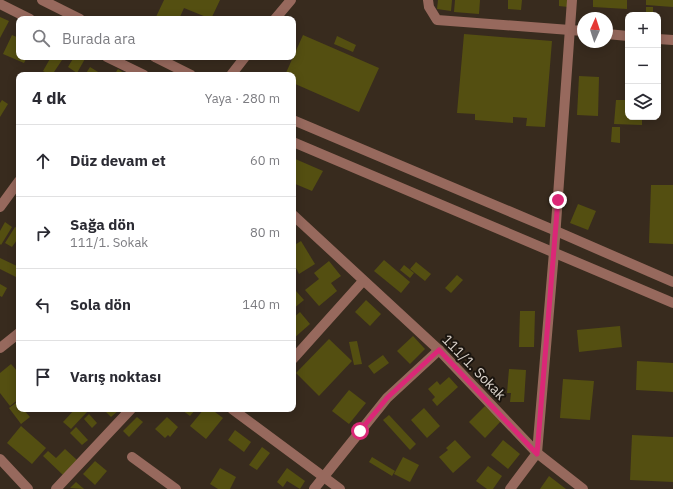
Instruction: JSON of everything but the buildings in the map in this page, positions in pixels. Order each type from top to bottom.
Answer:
[{"type":"street","points":[[42,0],[74,16]]},
{"type":"street","points":[[277,16],[290,0]]},
{"type":"street","points":[[428,0],[429,6],[437,20],[577,31]]},
{"type":"street","points":[[510,489],[537,454],[556,231],[572,0]]},
{"type":"street","points":[[0,4],[24,16]]},
{"type":"street","points":[[613,35],[625,36]]},
{"type":"street","points":[[661,39],[673,40]]},
{"type":"street","points":[[113,60],[138,72]]},
{"type":"street","points":[[161,60],[185,72]]},
{"type":"street","points":[[233,72],[243,60]]},
{"type":"street","points":[[296,121],[673,282]]},
{"type":"street","points":[[296,143],[673,304]]},
{"type":"street","points":[[2,200],[16,184]]},
{"type":"street","name":"111/1. Sokak","points":[[296,219],[439,350],[537,454],[583,489]]},
{"type":"street","points":[[296,356],[363,281]]},
{"type":"street","points":[[3,343],[16,335]]},
{"type":"street","points":[[314,489],[387,398],[439,350]]},
{"type":"street","points":[[56,489],[128,412]]},
{"type":"street","points":[[245,413],[340,489]]},
{"type":"street","points":[[132,457],[176,489]]},
{"type":"street","points":[[0,459],[28,489]]},
{"type":"route","points":[[360,431],[387,398],[439,350],[537,454],[558,200]]}]
